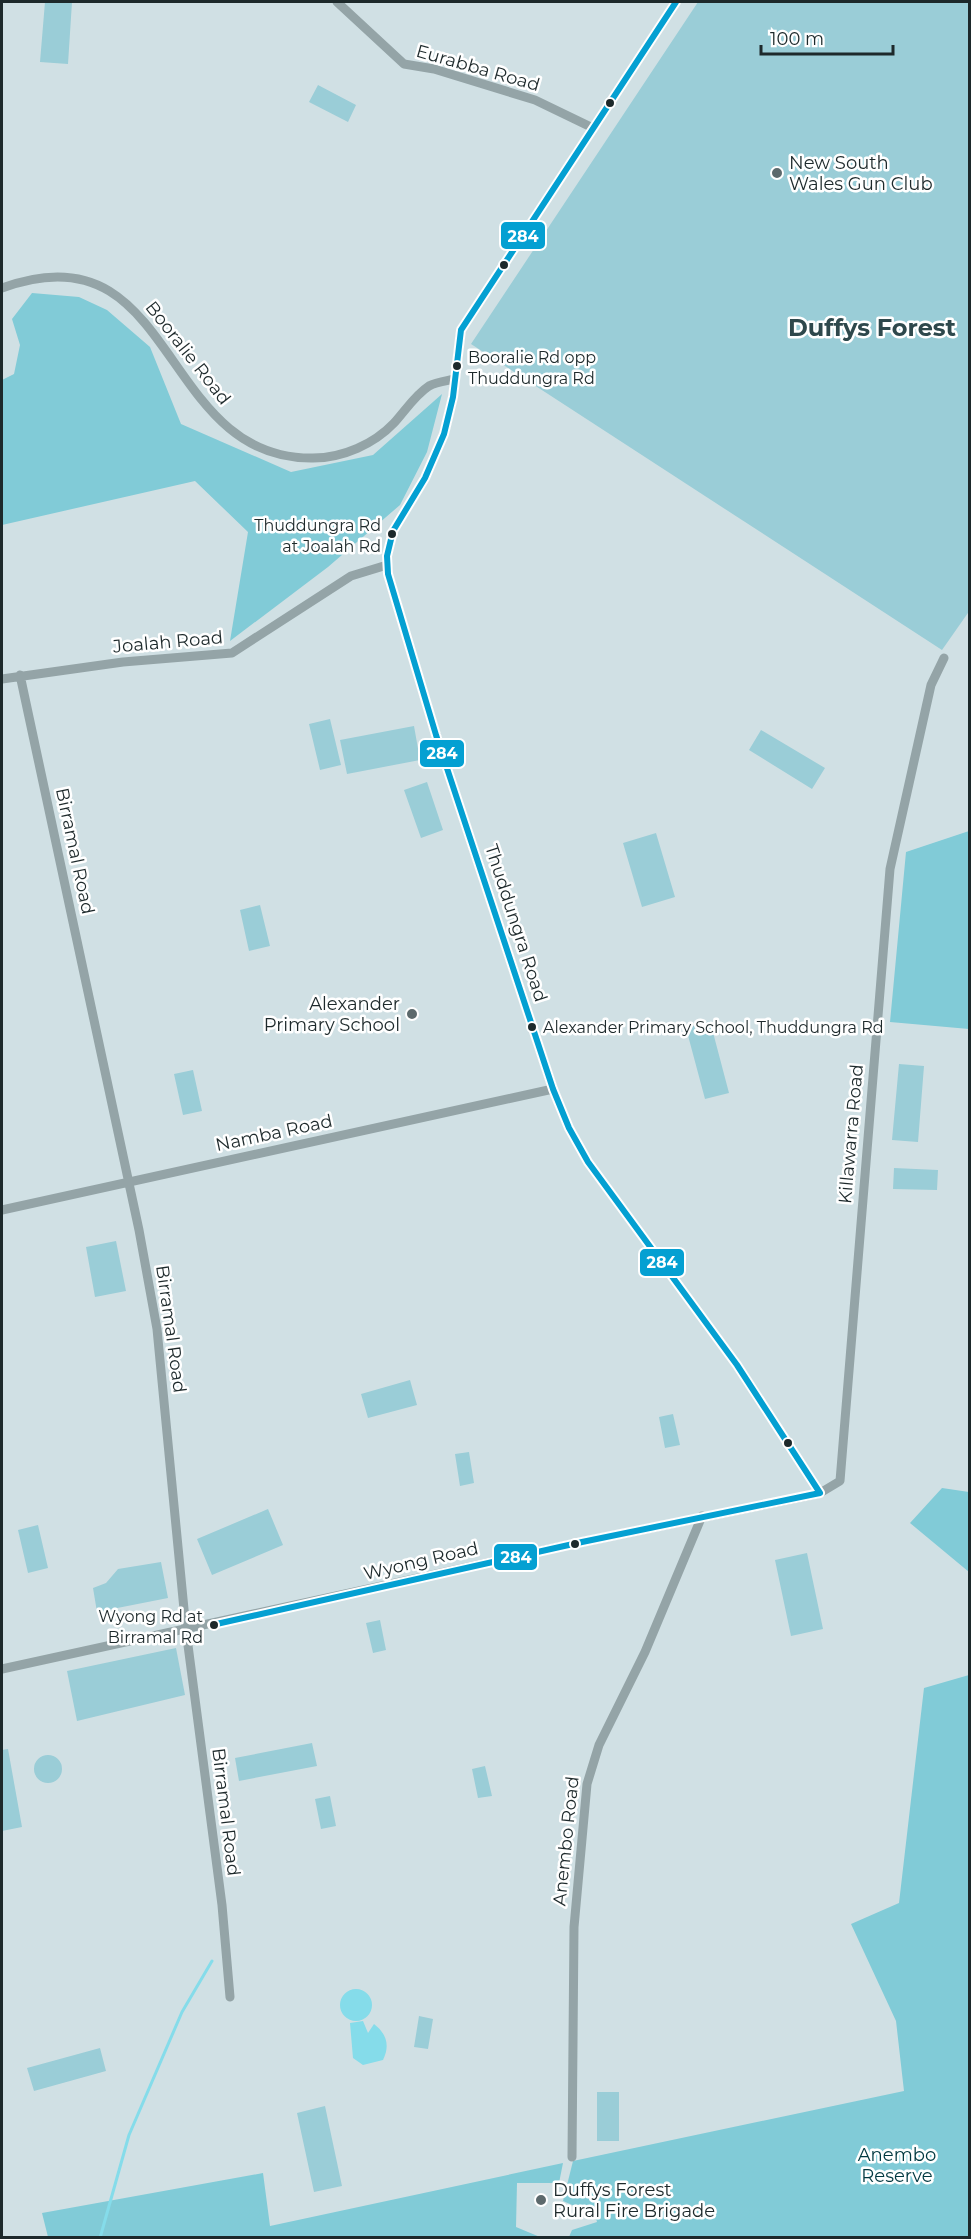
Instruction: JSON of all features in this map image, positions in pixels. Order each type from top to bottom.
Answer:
[{"type":"street","name":"Eurabba Road","points":[[337,2],[404,64],[434,69],[535,100],[593,128]]},
{"type":"street","points":[[455,379],[457,343],[466,320],[676,2]]},
{"type":"street","name":"Booralie Road","points":[[2,288],[43,277],[71,277],[105,288],[132,308],[209,410],[227,428],[244,441],[275,454],[315,458],[331,457],[360,448],[385,431],[429,386],[455,379]]},
{"type":"street","name":"Thuddungra Road","points":[[455,379],[451,409],[442,441],[425,478],[393,531],[387,565],[403,630],[553,1089],[569,1128],[588,1162],[736,1365],[819,1493]]},
{"type":"street","name":"Joalah Road","points":[[2,679],[134,661],[232,653],[351,576],[387,565]]},
{"type":"street","name":"Killawarra Road","points":[[841,1476],[890,869],[932,685],[944,658]]},
{"type":"street","name":"Birramal Road","points":[[21,675],[157,1329],[186,1630],[222,1905],[230,1997]]},
{"type":"street","name":"Namba Road","points":[[2,1210],[553,1089]]},
{"type":"street","name":"Wyong Road","points":[[2,1669],[702,1516],[819,1493],[835,1485],[841,1476]]},
{"type":"street","name":"Anembo Road","points":[[572,2157],[574,1927],[587,1784],[599,1745],[658,1625],[702,1516]]},
{"type":"shaded area","points":[[45,2],[72,2],[68,64],[40,62]]},
{"type":"shaded area","name":"New South Wales Gun Club","points":[[698,2],[969,2],[970,610],[942,650],[471,344]]},
{"type":"shaded area","points":[[318,85],[356,105],[348,122],[309,102]]},
{"type":"shaded area","points":[[330,719],[341,765],[320,770],[309,724]]},
{"type":"shaded area","points":[[414,726],[420,760],[347,774],[340,740]]},
{"type":"shaded area","points":[[761,730],[825,768],[812,789],[749,750]]},
{"type":"shaded area","points":[[427,782],[443,830],[421,838],[404,790]]},
{"type":"shaded area","points":[[656,833],[675,897],[642,907],[623,843]]},
{"type":"shaded area","points":[[260,905],[270,946],[249,951],[240,910]]},
{"type":"shaded area","points":[[710,1021],[729,1093],[705,1099],[686,1028]]},
{"type":"shaded area","points":[[899,1064],[924,1066],[918,1142],[892,1140]]},
{"type":"shaded area","points":[[193,1070],[202,1111],[183,1115],[174,1074]]},
{"type":"shaded area","points":[[894,1168],[938,1170],[937,1190],[893,1189]]},
{"type":"shaded area","points":[[116,1241],[126,1291],[95,1297],[86,1247]]},
{"type":"shaded area","points":[[410,1380],[417,1405],[368,1418],[361,1394]]},
{"type":"shaded area","points":[[673,1414],[680,1445],[665,1448],[659,1417]]},
{"type":"shaded area","points":[[469,1452],[474,1483],[460,1486],[455,1454]]},
{"type":"shaded area","points":[[268,1509],[283,1545],[212,1575],[197,1539]]},
{"type":"shaded area","points":[[38,1525],[48,1568],[28,1573],[18,1530]]},
{"type":"shaded area","points":[[807,1553],[823,1629],[791,1636],[775,1560]]},
{"type":"shaded area","points":[[161,1562],[168,1598],[97,1612],[93,1588],[106,1583],[118,1569]]},
{"type":"shaded area","points":[[380,1620],[386,1650],[373,1653],[366,1623]]},
{"type":"shaded area","points":[[176,1648],[185,1695],[77,1721],[67,1671]]},
{"type":"shaded area","points":[[312,1743],[317,1766],[239,1781],[235,1758]]},
{"type":"shaded area","points":[[8,1749],[22,1827],[2,1831],[2,1750]]},
{"type":"shaded area","points":[[48,1755],[58,1759],[62,1769],[58,1779],[48,1783],[38,1779],[34,1769],[38,1759]]},
{"type":"shaded area","points":[[485,1766],[492,1796],[478,1798],[472,1769]]},
{"type":"shaded area","points":[[330,1796],[336,1826],[321,1829],[315,1799]]},
{"type":"shaded area","points":[[356,1989],[367,1994],[372,2005],[367,2016],[356,2021],[345,2016],[340,2005],[345,1994]]},
{"type":"shaded area","points":[[419,2016],[433,2019],[428,2049],[414,2047]]},
{"type":"shaded area","points":[[363,2021],[368,2033],[374,2024],[378,2028],[387,2045],[383,2060],[363,2065],[353,2058],[350,2023]]},
{"type":"shaded area","points":[[100,2048],[106,2071],[34,2091],[27,2068]]},
{"type":"shaded area","points":[[597,2092],[619,2092],[619,2141],[597,2141]]},
{"type":"shaded area","points":[[325,2106],[342,2186],[314,2192],[297,2113]]},
{"type":"green space","points":[[32,293],[79,297],[107,310],[150,347],[181,424],[291,472],[373,455],[442,394],[427,452],[400,505],[328,567],[230,641],[248,532],[195,481],[2,525],[2,380],[14,374],[20,345],[12,319]]},
{"type":"green space","points":[[969,831],[969,1029],[890,1022],[906,852]]},
{"type":"green space","points":[[942,1488],[969,1492],[969,1572],[910,1523]]},
{"type":"green space","name":"Anembo Reserve","points":[[969,1675],[969,2237],[569,2237],[572,2230],[597,2222],[595,2215],[563,2201],[573,2161],[904,2091],[896,2021],[851,1924],[899,1903],[924,1688]]},
{"type":"green space","points":[[563,2163],[559,2183],[517,2183],[516,2227],[540,2237],[48,2237],[42,2213],[263,2173],[270,2226]]},
{"type":"waterway","points":[[100,2238],[129,2135],[182,2012],[212,1961]]},
{"type":"transit line","name":"284","points":[[676,2],[461,330],[453,397],[444,434],[425,478],[393,531],[387,556],[388,574],[436,735],[553,1089],[569,1128],[588,1162],[737,1365],[820,1493]]},
{"type":"transit line","name":"284","points":[[212,1625],[582,1542],[820,1493]]},
{"type":"place","name":"New South Wales Gun Club","points":[[777,173]]},
{"type":"place","name":"Booralie Rd opp Thuddungra Rd","points":[[457,366]]},
{"type":"place","name":"Thuddungra Rd at Joalah Rd","points":[[392,534]]},
{"type":"place","name":"Alexander Primary School","points":[[412,1014]]},
{"type":"place","name":"Alexander Primary School, Thuddungra Rd","points":[[532,1027]]},
{"type":"place","name":"Wyong Rd at Birramal Rd","points":[[214,1625]]},
{"type":"place","name":"Duffys Forest Rural Fire Brigade","points":[[541,2200]]},
{"type":"district","name":"Duffys Forest","points":[[872,328]]}]
